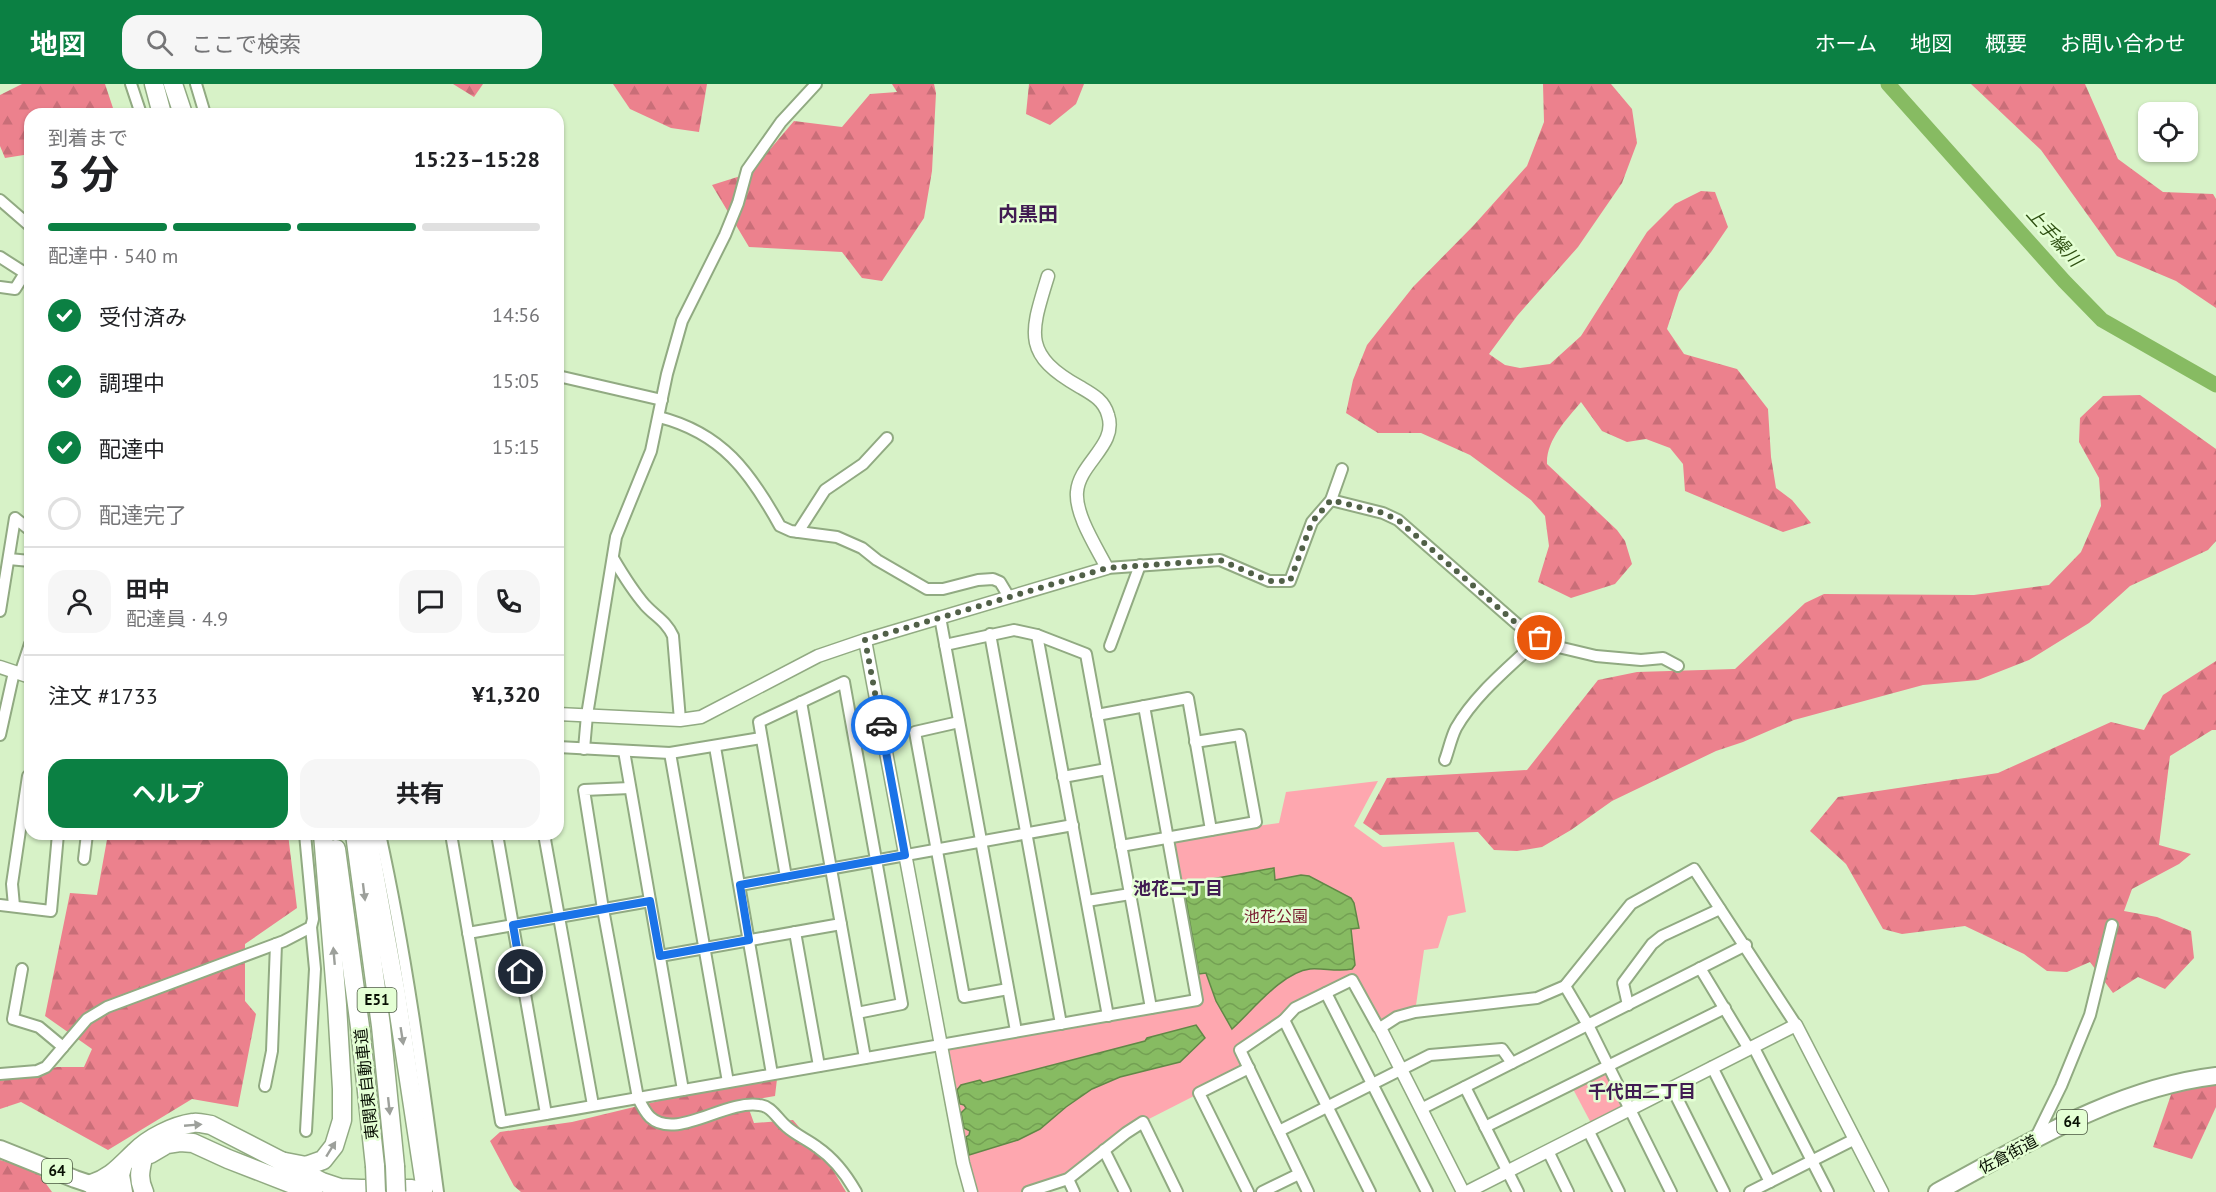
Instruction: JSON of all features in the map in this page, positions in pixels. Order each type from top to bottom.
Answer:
[{"type":"highway","points":[[154,84],[160,108]]},
{"type":"highway","points":[[173,84],[181,108]]},
{"type":"highway","points":[[278,1170],[306,1166],[323,1160],[334,1146],[342,1120],[337,1005],[323,840]]},
{"type":"highway","name":"東関東自動車道","points":[[334,840],[360,1028],[376,1192]]},
{"type":"highway","name":"東関東自動車道","points":[[356,840],[381,1026],[396,1192]]},
{"type":"highway","points":[[368,840],[396,994],[425,1185],[422,1192]]},
{"type":"highway","points":[[113,1183],[137,1149],[152,1138],[194,1122],[211,1125],[313,1192]]},
{"type":"highway","points":[[113,1183],[143,1158],[167,1144],[180,1142],[193,1143],[340,1188],[412,1189],[415,1192]]},
{"type":"highway","points":[[143,1158],[139,1182],[144,1192]]},
{"type":"highway","points":[[278,1170],[296,1192]]},
{"type":"main road","name":"佐倉街道","points":[[1936,1192],[2035,1140],[2136,1094],[2164,1085],[2216,1076]]},
{"type":"main road","name":"64","points":[[0,1149],[113,1183]]},
{"type":"street","points":[[131,84],[139,108]]},
{"type":"street","points":[[196,84],[203,108]]},
{"type":"street","points":[[584,748],[587,716],[616,537],[651,451],[667,374],[682,321],[725,235],[738,203],[747,170],[781,122],[816,84]]},
{"type":"street","points":[[0,200],[24,220]]},
{"type":"street","points":[[0,257],[24,272]]},
{"type":"street","points":[[0,287],[15,289],[24,275]]},
{"type":"street","points":[[1048,276],[1034,325],[1034,340],[1051,366],[1064,378],[1093,394],[1103,403],[1111,428],[1106,441],[1080,478],[1077,493],[1078,507],[1083,520],[1107,568]]},
{"type":"street","points":[[564,377],[662,400]]},
{"type":"street","points":[[659,417],[681,423],[706,436],[743,467],[780,526],[791,531],[837,537],[862,548],[877,560],[927,589],[943,589],[978,580],[993,579],[1000,582],[1010,597]]},
{"type":"street","points":[[798,532],[825,490],[863,464],[887,438]]},
{"type":"street","points":[[564,714],[680,720],[701,717],[818,656],[1107,568],[1220,560],[1269,581],[1290,581],[1312,522],[1331,500],[1342,469]]},
{"type":"street","points":[[1331,500],[1383,513],[1398,520],[1517,624],[1554,646],[1576,653],[1641,660],[1664,658],[1678,666]]},
{"type":"street","points":[[0,611],[15,518],[24,525]]},
{"type":"street","points":[[9,558],[24,560]]},
{"type":"street","points":[[613,558],[630,588],[649,609],[667,624],[673,636],[680,720]]},
{"type":"street","points":[[1110,646],[1140,565]]},
{"type":"street","points":[[940,617],[1016,1031]]},
{"type":"street","points":[[945,645],[1014,630],[1037,635],[1086,654],[1151,1008]]},
{"type":"street","points":[[990,634],[1061,1024]]},
{"type":"street","points":[[1037,635],[1108,1016]]},
{"type":"street","points":[[1445,760],[1455,730],[1466,713],[1488,688],[1540,638]]},
{"type":"street","points":[[865,640],[963,1163],[971,1192]]},
{"type":"street","points":[[0,667],[21,674],[0,735]]},
{"type":"street","points":[[786,877],[759,722],[844,682],[902,1004],[857,1013]]},
{"type":"street","points":[[1097,715],[1188,698],[1211,830]]},
{"type":"street","points":[[801,702],[865,1058]]},
{"type":"street","points":[[452,840],[501,1122],[865,1058],[942,1050],[1016,1031],[1197,1000],[1144,706]]},
{"type":"street","points":[[959,722],[915,732],[936,850],[964,997],[1008,990]]},
{"type":"street","points":[[1121,846],[1256,822],[1240,735],[1195,742]]},
{"type":"street","points":[[564,747],[670,753],[761,738]]},
{"type":"street","points":[[716,747],[772,1074]]},
{"type":"street","points":[[624,751],[683,1090]]},
{"type":"street","points":[[670,753],[728,1082]]},
{"type":"street","points":[[1064,777],[1107,769]]},
{"type":"street","points":[[630,788],[584,790],[603,909],[638,1098],[649,1116],[664,1126],[681,1125],[730,1106],[748,1104],[766,1106],[786,1127],[819,1148],[836,1165],[856,1192]]},
{"type":"street","points":[[14,906],[12,884],[24,803]]},
{"type":"street","points":[[740,885],[1072,825]]},
{"type":"street","points":[[0,905],[51,911],[57,840]]},
{"type":"street","points":[[84,859],[86,840]]},
{"type":"street","points":[[305,840],[313,919],[310,927],[315,969],[306,1131]]},
{"type":"street","points":[[381,840],[405,960],[438,1192]]},
{"type":"street","points":[[498,840],[546,1114]]},
{"type":"street","points":[[545,840],[593,1105]]},
{"type":"street","points":[[1380,1028],[1396,1017],[1415,1012],[1537,998],[1565,986],[1631,904],[1694,869],[1796,1024],[1882,1192]]},
{"type":"street","points":[[1087,901],[1130,894]]},
{"type":"street","points":[[468,933],[650,901]]},
{"type":"street","points":[[1628,1005],[1623,983],[1652,944],[1662,936],[1720,909]]},
{"type":"street","points":[[660,956],[841,924]]},
{"type":"street","points":[[2035,1140],[2061,1086],[2090,1015],[2112,925]]},
{"type":"street","points":[[0,1074],[37,1071],[46,1067],[87,1019],[107,1007],[293,938],[310,927]]},
{"type":"street","points":[[795,932],[819,1066]]},
{"type":"street","points":[[266,1086],[272,1051],[276,944]]},
{"type":"street","points":[[1421,1109],[1746,945]]},
{"type":"street","points":[[1700,968],[1751,1047],[1828,1192]]},
{"type":"street","points":[[22,969],[13,1019],[39,1027],[63,1047]]},
{"type":"street","points":[[1308,1192],[1240,1050],[1284,1020],[1295,1008],[1352,980],[1380,1028],[1465,1192],[1796,1024]]},
{"type":"street","points":[[1565,986],[1671,1192]]},
{"type":"street","points":[[1326,993],[1427,1192]]},
{"type":"street","points":[[1485,1126],[1725,1008]]},
{"type":"street","points":[[1284,1020],[1370,1192]]},
{"type":"street","points":[[1279,1131],[1430,1055],[1502,1049],[1512,1063]]},
{"type":"street","points":[[1712,1067],[1770,1182]]},
{"type":"street","points":[[1248,1192],[1199,1093],[1249,1068]]},
{"type":"street","points":[[1465,1087],[1518,1192]]},
{"type":"street","points":[[1672,1088],[1724,1192]]},
{"type":"street","points":[[1028,1192],[1068,1179],[1143,1122],[1176,1192]]},
{"type":"street","points":[[1588,1130],[1619,1192]]},
{"type":"street","points":[[1750,1192],[1855,1139]]},
{"type":"street","points":[[1104,1150],[1125,1192]]},
{"type":"street","points":[[1548,1151],[1568,1192]]},
{"type":"street","points":[[1262,1192],[1299,1174]]},
{"type":"street","points":[[1068,1179],[1074,1192]]},
{"type":"green space","points":[[22,84],[105,84],[113,108],[24,108],[24,155],[5,158],[0,146],[0,95]]},
{"type":"green space","points":[[453,84],[483,84],[474,97]]},
{"type":"green space","points":[[613,84],[707,84],[699,132],[671,128],[630,109]]},
{"type":"green space","points":[[892,84],[934,84],[936,93],[932,171],[924,218],[882,281],[862,278],[842,252],[749,247],[712,185],[750,173],[794,121],[842,127],[870,94],[897,92]]},
{"type":"green space","points":[[1029,84],[1084,84],[1076,104],[1050,125],[1026,114]]},
{"type":"green space","points":[[1543,84],[1611,84],[1632,109],[1637,143],[1622,183],[1578,247],[1517,316],[1489,354],[1505,365],[1520,368],[1550,364],[1581,336],[1647,232],[1675,204],[1701,191],[1715,192],[1728,227],[1679,292],[1667,329],[1684,354],[1737,369],[1768,409],[1771,457],[1776,488],[1792,500],[1811,523],[1783,532],[1685,491],[1683,464],[1670,448],[1646,439],[1627,442],[1602,431],[1581,402],[1554,438],[1547,464],[1617,530],[1625,541],[1632,564],[1615,584],[1571,598],[1538,582],[1549,546],[1545,516],[1531,500],[1470,455],[1421,433],[1378,433],[1346,413],[1353,380],[1367,345],[1413,287],[1474,225],[1527,166],[1544,122]]},
{"type":"green space","points":[[1971,84],[2085,84],[2118,159],[2163,192],[2213,194],[2216,199],[2216,308],[2176,281],[2117,256],[2041,150]]},
{"type":"green space","points":[[2140,395],[2216,449],[2216,541],[2208,550],[2130,586],[2089,623],[2029,660],[1978,680],[1923,685],[1794,720],[1716,751],[1612,801],[1542,847],[1517,851],[1494,850],[1478,832],[1380,835],[1363,823],[1387,778],[1527,770],[1598,680],[1637,672],[1735,669],[1805,603],[1824,594],[1974,595],[2049,585],[2081,552],[2101,506],[2099,478],[2079,442],[2080,418],[2103,396]]},
{"type":"green space","points":[[2216,661],[2216,730],[2212,730],[2170,756],[2159,845],[2191,854],[2179,864],[2132,889],[2124,911],[2157,917],[2191,931],[2194,958],[2165,989],[2138,977],[2113,993],[2090,962],[2067,972],[2047,971],[2024,954],[1965,926],[1902,934],[1883,929],[1846,864],[1810,831],[1838,797],[1998,773],[2111,722],[2144,730],[2163,695]]},
{"type":"green space","name":"池花公園","points":[[1378,781],[1354,826],[1383,847],[1454,842],[1466,912],[1448,916],[1438,948],[1424,950],[1415,1012],[1378,1027],[1355,985],[1326,993],[1240,1049],[1249,1068],[1143,1122],[1068,1179],[1028,1192],[971,1192],[941,1044],[1197,1000],[1166,838],[1279,823],[1286,792]]},
{"type":"green space","points":[[107,840],[289,840],[297,908],[245,944],[245,1001],[256,1014],[238,1107],[192,1099],[108,1150],[21,1102],[0,1109],[0,1081],[57,1067],[84,1067],[92,1049],[45,1016],[70,893],[97,895]]},
{"type":"green space","points":[[1607,1073],[1624,1107],[1591,1123],[1573,1089]]},
{"type":"green space","points":[[777,1079],[775,1096],[746,1101],[754,1123],[793,1120],[827,1160],[846,1192],[521,1192],[514,1186],[490,1141],[500,1132],[572,1122],[692,1093]]},
{"type":"green space","points":[[2216,1084],[2216,1107],[2192,1159],[2153,1147],[2173,1089]]},
{"type":"green space","points":[[0,1160],[36,1170],[52,1192],[0,1192]]},
{"type":"water","points":[[1274,868],[1275,880],[1301,875],[1309,876],[1351,898],[1359,928],[1351,929],[1355,965],[1352,969],[1347,970],[1310,969],[1289,977],[1268,993],[1232,1029],[1216,1001],[1206,973],[1199,974],[1183,884]]},
{"type":"water","points":[[1196,1025],[1205,1038],[1180,1062],[1120,1077],[1092,1089],[1040,1129],[1018,1140],[969,1155],[966,1137],[970,1131],[964,1128],[961,1113],[966,1108],[960,1104],[957,1090],[961,1085],[980,1080],[983,1083],[1145,1041],[1147,1038]]},
{"type":"waterway","name":"上手繰川","points":[[1888,84],[2064,281],[2102,320],[2216,385]]},
{"type":"way so far","points":[[881,725],[865,640],[1107,568],[1220,560],[1269,581],[1290,581],[1312,522],[1331,500],[1383,513],[1398,520],[1426,542],[1461,577],[1517,624],[1540,638]]},
{"type":"district","name":"内黒田","points":[[1028,214]]},
{"type":"district","name":"池花二丁目","points":[[1178,889]]},
{"type":"district","name":"千代田二丁目","points":[[1642,1092]]},
{"type":"route","points":[[521,972],[513,925],[650,901],[660,956],[749,940],[740,885],[905,855],[881,725]]}]
